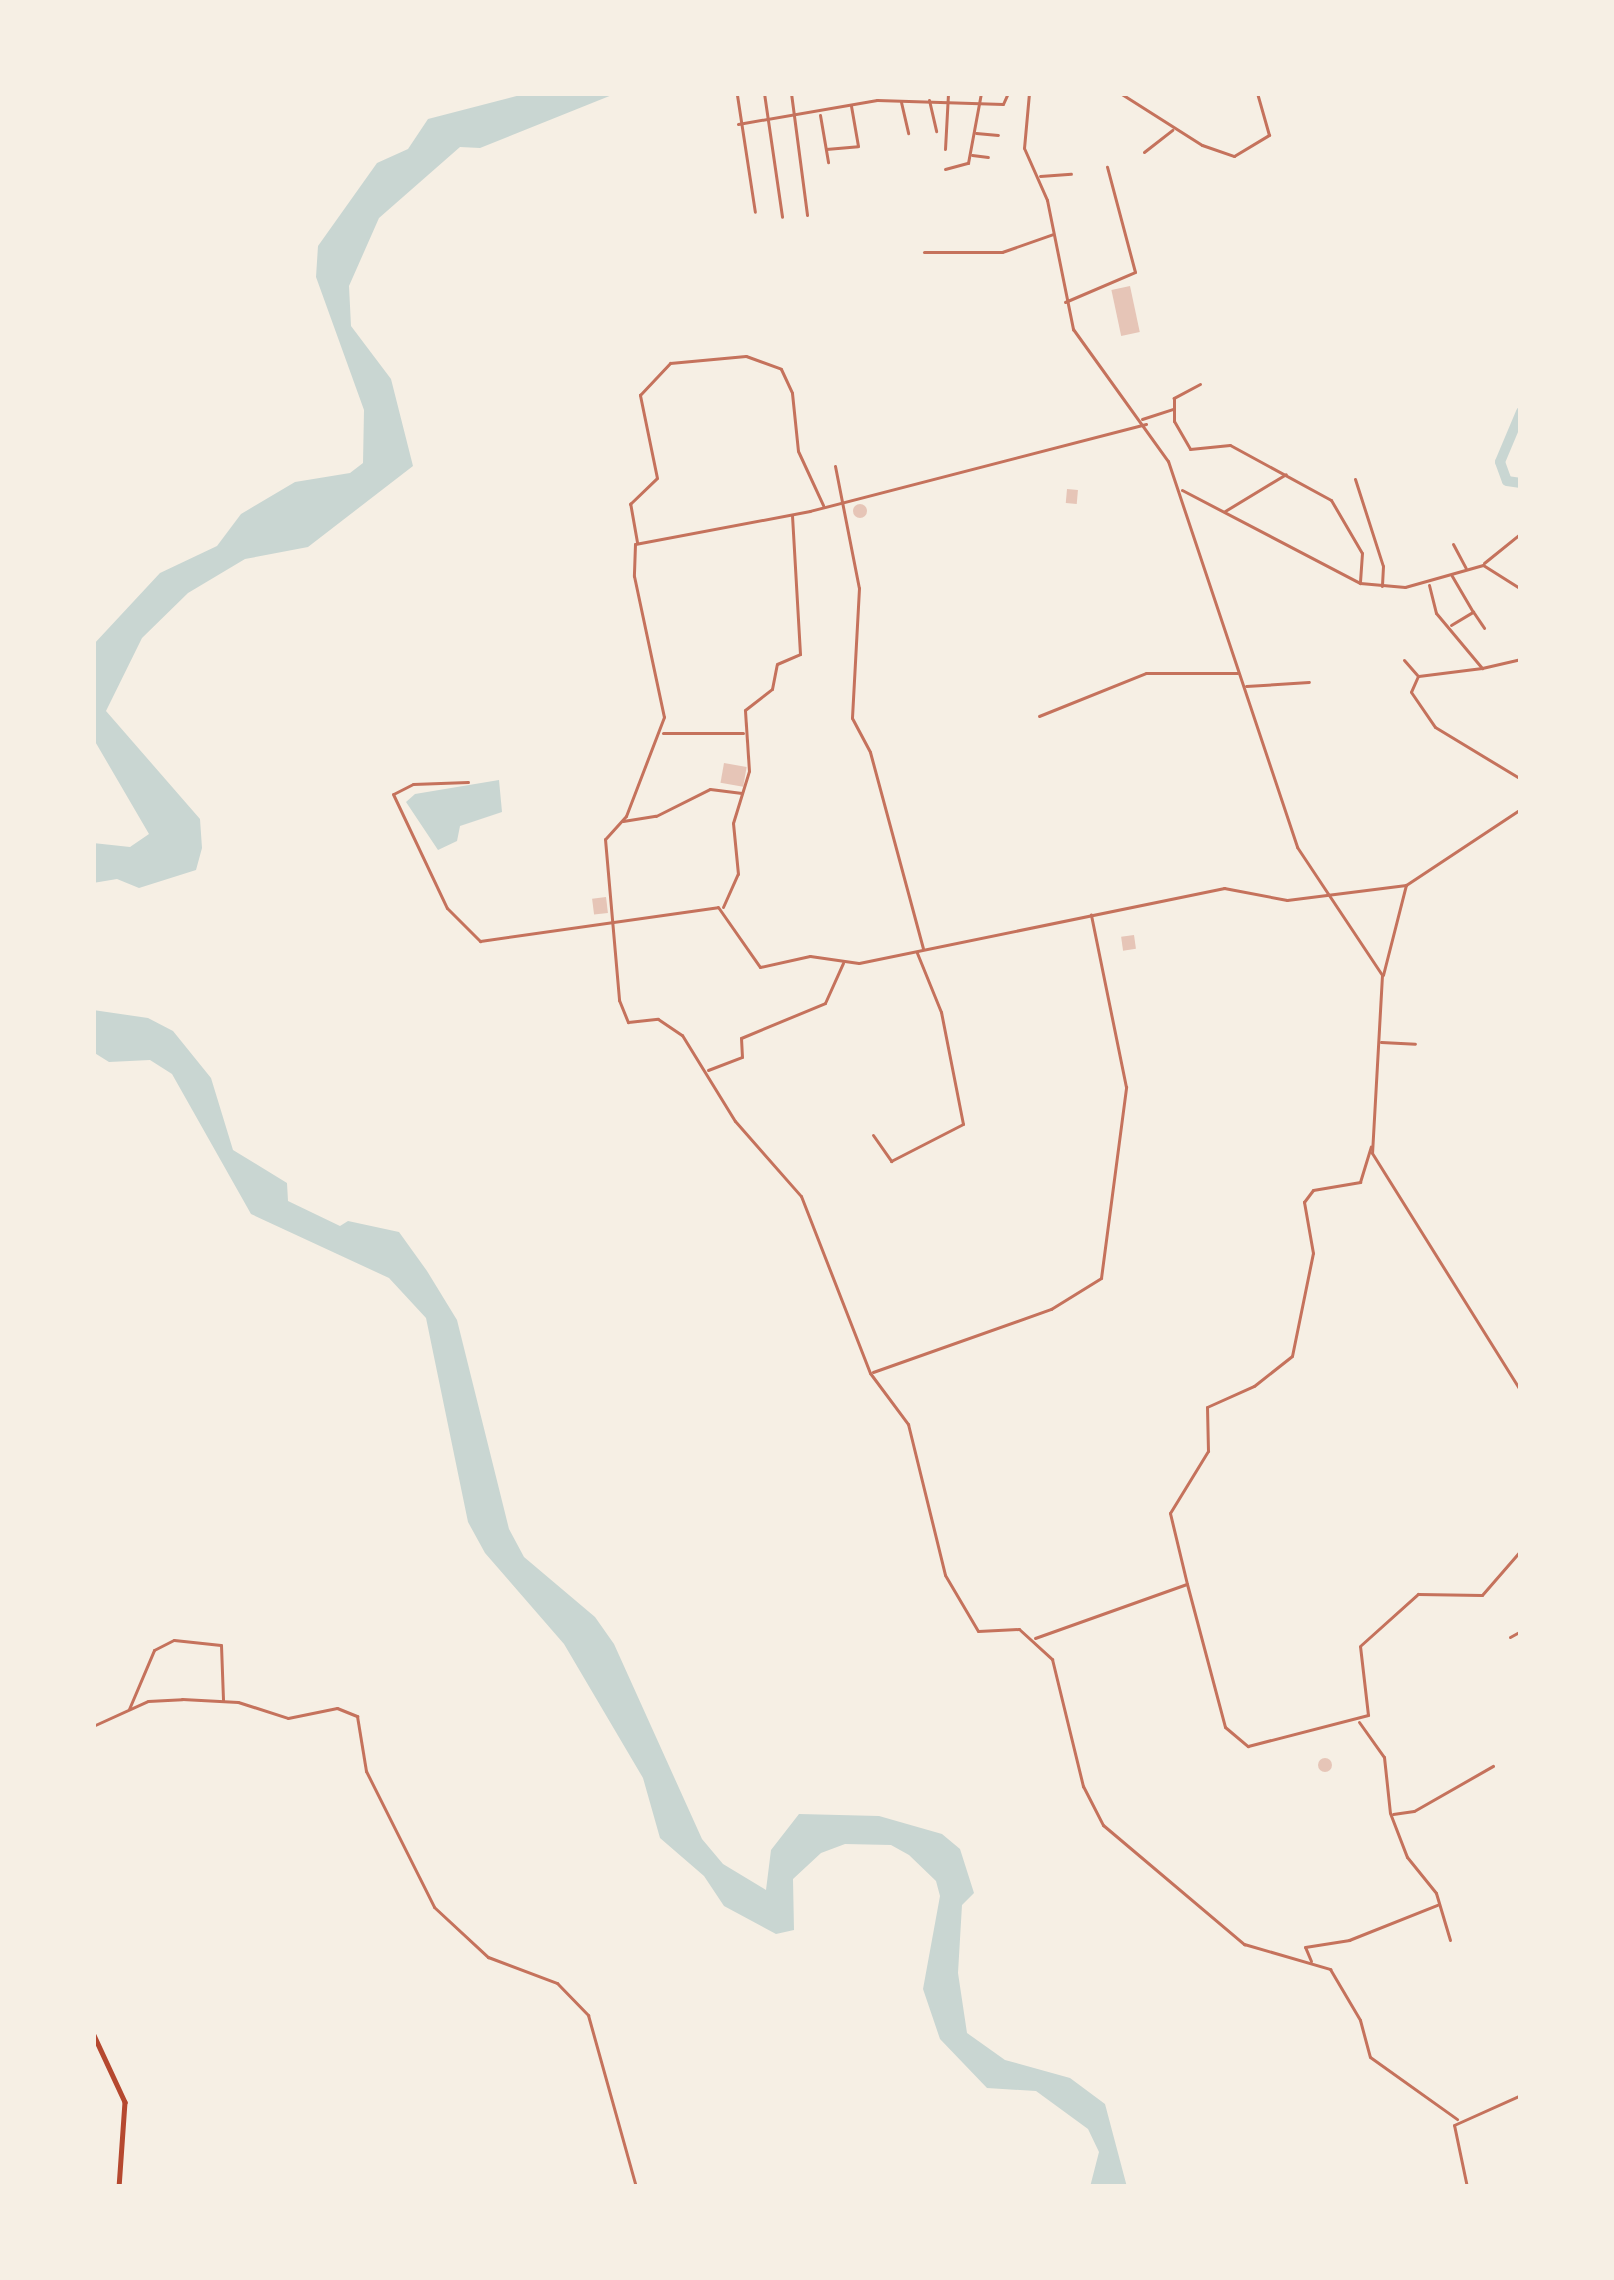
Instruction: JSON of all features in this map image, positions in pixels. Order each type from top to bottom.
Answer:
[{"type":"main road","points":[[93,2033],[125,2102],[119,2187]]},
{"type":"street","points":[[764,93],[782,217]]},
{"type":"street","points":[[791,93],[807,215]]},
{"type":"street","points":[[945,169],[967,164],[981,93]]},
{"type":"street","points":[[740,124],[920,95],[1006,104],[1008,93]]},
{"type":"street","points":[[1029,93],[1024,142],[1053,234],[1065,302],[1083,350],[1144,422],[1182,490],[1297,847],[1324,897],[1382,975]]},
{"type":"street","points":[[1120,93],[1226,155],[1249,152],[1270,132],[1257,93]]},
{"type":"street","points":[[737,95],[755,212]]},
{"type":"street","points":[[944,149],[947,96]]},
{"type":"street","points":[[929,98],[936,131]]},
{"type":"street","points":[[901,100],[908,133]]},
{"type":"street","points":[[826,149],[858,146],[851,104]]},
{"type":"street","points":[[820,113],[828,162]]},
{"type":"street","points":[[1144,152],[1173,128]]},
{"type":"street","points":[[974,133],[998,135]]},
{"type":"street","points":[[971,155],[988,157]]},
{"type":"street","points":[[1065,302],[1136,272],[1107,167]]},
{"type":"street","points":[[1038,176],[1072,174]]},
{"type":"street","points":[[924,252],[1002,252],[1053,234]]},
{"type":"street","points":[[824,507],[802,463],[781,369],[746,356],[670,364],[640,395],[657,478],[630,504],[637,542],[634,576],[663,700],[662,733],[622,821],[604,844],[625,1018],[674,1027],[736,1121],[801,1196],[870,1373],[908,1424],[932,1541],[971,1623],[978,1631],[1013,1628],[1033,1639],[1059,1677],[1083,1786],[1126,1851],[1244,1944],[1314,1963]]},
{"type":"street","points":[[1200,385],[1176,394],[1173,408],[1192,451],[1230,445],[1288,473],[1347,519],[1364,560],[1360,583]]},
{"type":"street","points":[[637,542],[824,507],[1144,422],[1173,408]]},
{"type":"street","points":[[835,466],[847,500],[860,608],[852,718],[870,752],[923,950]]},
{"type":"street","points":[[1224,513],[1288,473]]},
{"type":"street","points":[[1354,479],[1384,566],[1381,587]]},
{"type":"street","points":[[1182,490],[1360,583],[1381,587],[1428,583],[1483,565],[1521,533]]},
{"type":"street","points":[[722,908],[736,887],[733,824],[744,793],[747,706],[772,689],[777,664],[800,654],[792,515]]},
{"type":"street","points":[[1454,544],[1467,569]]},
{"type":"street","points":[[1483,565],[1521,589]]},
{"type":"street","points":[[1452,576],[1484,628]]},
{"type":"street","points":[[1428,583],[1436,614],[1482,668]]},
{"type":"street","points":[[1450,626],[1473,612]]},
{"type":"street","points":[[1418,676],[1521,659]]},
{"type":"street","points":[[1404,660],[1418,676]]},
{"type":"street","points":[[1040,716],[1146,673],[1239,673]]},
{"type":"street","points":[[1418,676],[1411,692],[1425,717],[1521,779]]},
{"type":"street","points":[[1244,686],[1310,682]]},
{"type":"street","points":[[662,733],[745,733]]},
{"type":"street","points":[[468,782],[393,792],[463,930],[480,941],[611,917],[722,908]]},
{"type":"street","points":[[622,821],[656,816],[710,788],[744,793]]},
{"type":"street","points":[[722,908],[760,967],[916,951],[1224,888],[1287,900],[1406,886],[1521,809]]},
{"type":"street","points":[[1406,886],[1382,975],[1371,1147],[1360,1182],[1313,1190],[1304,1202],[1313,1253],[1292,1356],[1254,1386],[1206,1408],[1208,1451],[1170,1513],[1225,1726],[1238,1744],[1358,1721],[1372,1706],[1360,1646],[1418,1594],[1482,1594],[1521,1550]]},
{"type":"street","points":[[870,1373],[898,1356],[1051,1309],[1101,1278],[1126,1088],[1090,914]]},
{"type":"street","points":[[873,1135],[890,1161],[963,1124],[941,1012],[916,951]]},
{"type":"street","points":[[706,1070],[742,1057],[744,1036],[825,1003],[844,959]]},
{"type":"street","points":[[1379,1042],[1415,1044]]},
{"type":"street","points":[[1371,1147],[1521,1391]]},
{"type":"street","points":[[1033,1639],[1187,1584]]},
{"type":"street","points":[[1510,1637],[1521,1631]]},
{"type":"street","points":[[124,1715],[143,1692],[154,1650],[167,1641],[221,1645],[223,1700]]},
{"type":"street","points":[[93,1726],[148,1701],[223,1700],[288,1718],[337,1708],[357,1715],[366,1771],[434,1907],[488,1957],[557,1983],[588,2015],[636,2187]]},
{"type":"street","points":[[1358,1721],[1385,1761],[1391,1815],[1439,1904],[1450,1940]]},
{"type":"street","points":[[1391,1815],[1414,1811],[1493,1766]]},
{"type":"street","points":[[1439,1904],[1349,1940],[1305,1947],[1314,1963],[1344,1987],[1370,2057],[1457,2120],[1467,2187]]},
{"type":"street","points":[[1457,2120],[1521,2095]]},
{"type":"shaded area","points":[[528,93],[617,93],[480,148],[460,147],[379,218],[349,286],[351,326],[391,379],[413,466],[308,547],[245,559],[188,593],[142,638],[106,711],[200,819],[202,848],[196,870],[139,888],[117,879],[93,883],[93,843],[130,847],[149,834],[93,738],[93,645],[160,573],[217,546],[241,514],[295,482],[350,473],[363,463],[364,410],[316,277],[318,246],[377,163],[408,149],[428,119]]},
{"type":"shaded area","points":[[499,780],[502,812],[460,826],[457,841],[438,850],[406,802],[415,794]]},
{"type":"shaded area","points":[[93,1010],[148,1018],[173,1031],[211,1078],[233,1150],[287,1183],[288,1201],[340,1226],[348,1221],[399,1232],[457,1320],[509,1529],[524,1557],[595,1617],[614,1644],[702,1839],[723,1864],[766,1890],[771,1850],[799,1814],[879,1816],[942,1834],[960,1849],[974,1893],[962,1905],[958,1973],[967,2033],[1005,2060],[1070,2078],[1105,2104],[1127,2187],[1090,2187],[1099,2152],[1088,2129],[1036,2091],[987,2088],[940,2039],[923,1989],[940,1896],[936,1881],[909,1855],[891,1845],[845,1844],[821,1853],[793,1879],[794,1930],[776,1934],[724,1906],[704,1876],[660,1838],[643,1778],[564,1644],[485,1553],[468,1522],[426,1318],[389,1278],[251,1214],[172,1074],[150,1060],[109,1062],[93,1052]]},
{"type":"building","points":[[1130,286],[1140,332],[1121,336],[1111,290]]},
{"type":"building","points":[[1067,489],[1078,490],[1077,504],[1066,503]]},
{"type":"building","points":[[860,504],[867,511],[860,518],[853,511]]},
{"type":"building","points":[[724,763],[747,767],[743,787],[721,783]]},
{"type":"building","points":[[606,897],[608,913],[594,915],[592,899]]},
{"type":"building","points":[[1134,935],[1136,949],[1123,951],[1121,937]]},
{"type":"building","points":[[1325,1758],[1332,1765],[1325,1772],[1318,1765]]},
{"type":"waterway","points":[[1521,412],[1500,462],[1507,481],[1521,483]]}]
